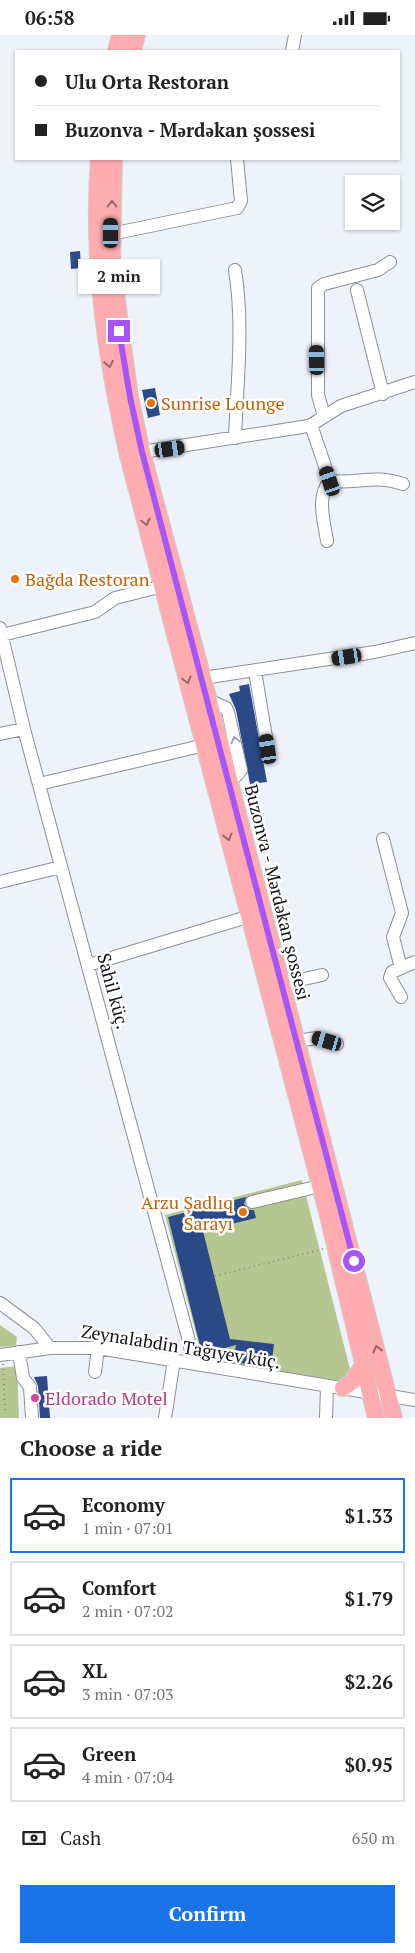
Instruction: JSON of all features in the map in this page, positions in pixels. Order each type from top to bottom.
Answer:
[{"type":"main road","points":[[115,50],[120,35]]},
{"type":"main road","points":[[133,50],[137,35]]},
{"type":"main road","points":[[98,160],[98,265],[107,350],[128,456],[320,1186],[376,1418]]},
{"type":"main road","name":"Buzonva - Mərdəkan şossesi","points":[[114,160],[111,233],[112,264],[122,349],[142,452],[203,678],[394,1418]]},
{"type":"main road","points":[[335,1387],[353,1381],[362,1359]]},
{"type":"street","points":[[109,35],[115,50]]},
{"type":"street","points":[[292,50],[295,35]]},
{"type":"street","points":[[111,233],[237,208],[241,201],[237,160]]},
{"type":"street","points":[[324,416],[318,395],[318,288],[324,284],[378,269],[390,262]]},
{"type":"street","points":[[235,270],[238,289],[239,328],[235,438]]},
{"type":"street","points":[[358,290],[383,394]]},
{"type":"street","points":[[142,452],[311,425],[341,406],[383,394],[415,382]]},
{"type":"street","points":[[311,425],[330,481]]},
{"type":"street","points":[[330,481],[343,483],[380,478],[403,484]]},
{"type":"street","points":[[326,541],[322,497],[323,488],[330,481]]},
{"type":"street","points":[[1,631],[95,612],[115,598],[162,586]]},
{"type":"street","name":"Sahil küç.","points":[[1,631],[24,729],[190,1341],[193,1363]]},
{"type":"street","points":[[203,678],[375,652],[415,643]]},
{"type":"street","points":[[255,671],[268,749]]},
{"type":"street","points":[[0,734],[24,729]]},
{"type":"street","points":[[39,784],[205,745]]},
{"type":"street","points":[[382,839],[402,913],[393,937],[401,968]]},
{"type":"street","points":[[0,882],[61,867]]},
{"type":"street","points":[[88,965],[248,917]]},
{"type":"street","points":[[401,997],[390,978],[392,972],[415,962]]},
{"type":"street","points":[[281,985],[322,975]]},
{"type":"street","points":[[296,1041],[317,1038],[337,1044]]},
{"type":"street","points":[[252,1202],[320,1186]]},
{"type":"street","points":[[0,1303],[34,1328],[50,1348]]},
{"type":"street","name":"Zeynalabdin Tağıyev küç.","points":[[1,1355],[50,1348],[98,1348],[415,1400]]},
{"type":"street","points":[[95,1372],[98,1348]]},
{"type":"street","points":[[19,1352],[23,1378],[30,1387],[32,1418]]},
{"type":"street","points":[[164,1418],[174,1360]]},
{"type":"street","points":[[326,1418],[335,1387]]},
{"type":"path","points":[[215,1276],[335,1245]]},
{"type":"path","points":[[1,1355],[5,1410]]},
{"type":"green space","points":[[302,1180],[351,1373],[341,1381],[232,1365],[221,1351],[202,1356],[165,1215]]},
{"type":"green space","points":[[0,1325],[17,1337],[16,1346],[0,1347]]},
{"type":"green space","points":[[17,1366],[19,1418],[0,1418],[0,1368]]},
{"type":"building","points":[[80,251],[81,268],[71,269],[70,252]]},
{"type":"building","points":[[155,388],[160,415],[148,418],[142,390]]},
{"type":"building","points":[[249,684],[267,782],[250,784],[236,710],[229,694],[240,691],[239,686]]},
{"type":"building","points":[[246,1197],[244,1204],[249,1210],[254,1210],[256,1218],[203,1231],[230,1339],[274,1344],[271,1368],[233,1362],[236,1345],[202,1354],[168,1217]]},
{"type":"building","points":[[47,1376],[50,1418],[40,1418],[38,1386],[34,1377]]},
{"type":"place","name":"Sunrise Lounge","points":[[151,403]]},
{"type":"place","name":"Bağda Restoran","points":[[15,579]]},
{"type":"place","name":"Arzu Şadlıq Sarayı","points":[[243,1212]]},
{"type":"place","name":"Eldorado Motel","points":[[35,1398]]},
{"type":"route","points":[[119,331],[130,397],[142,452],[203,678],[354,1261]]}]
